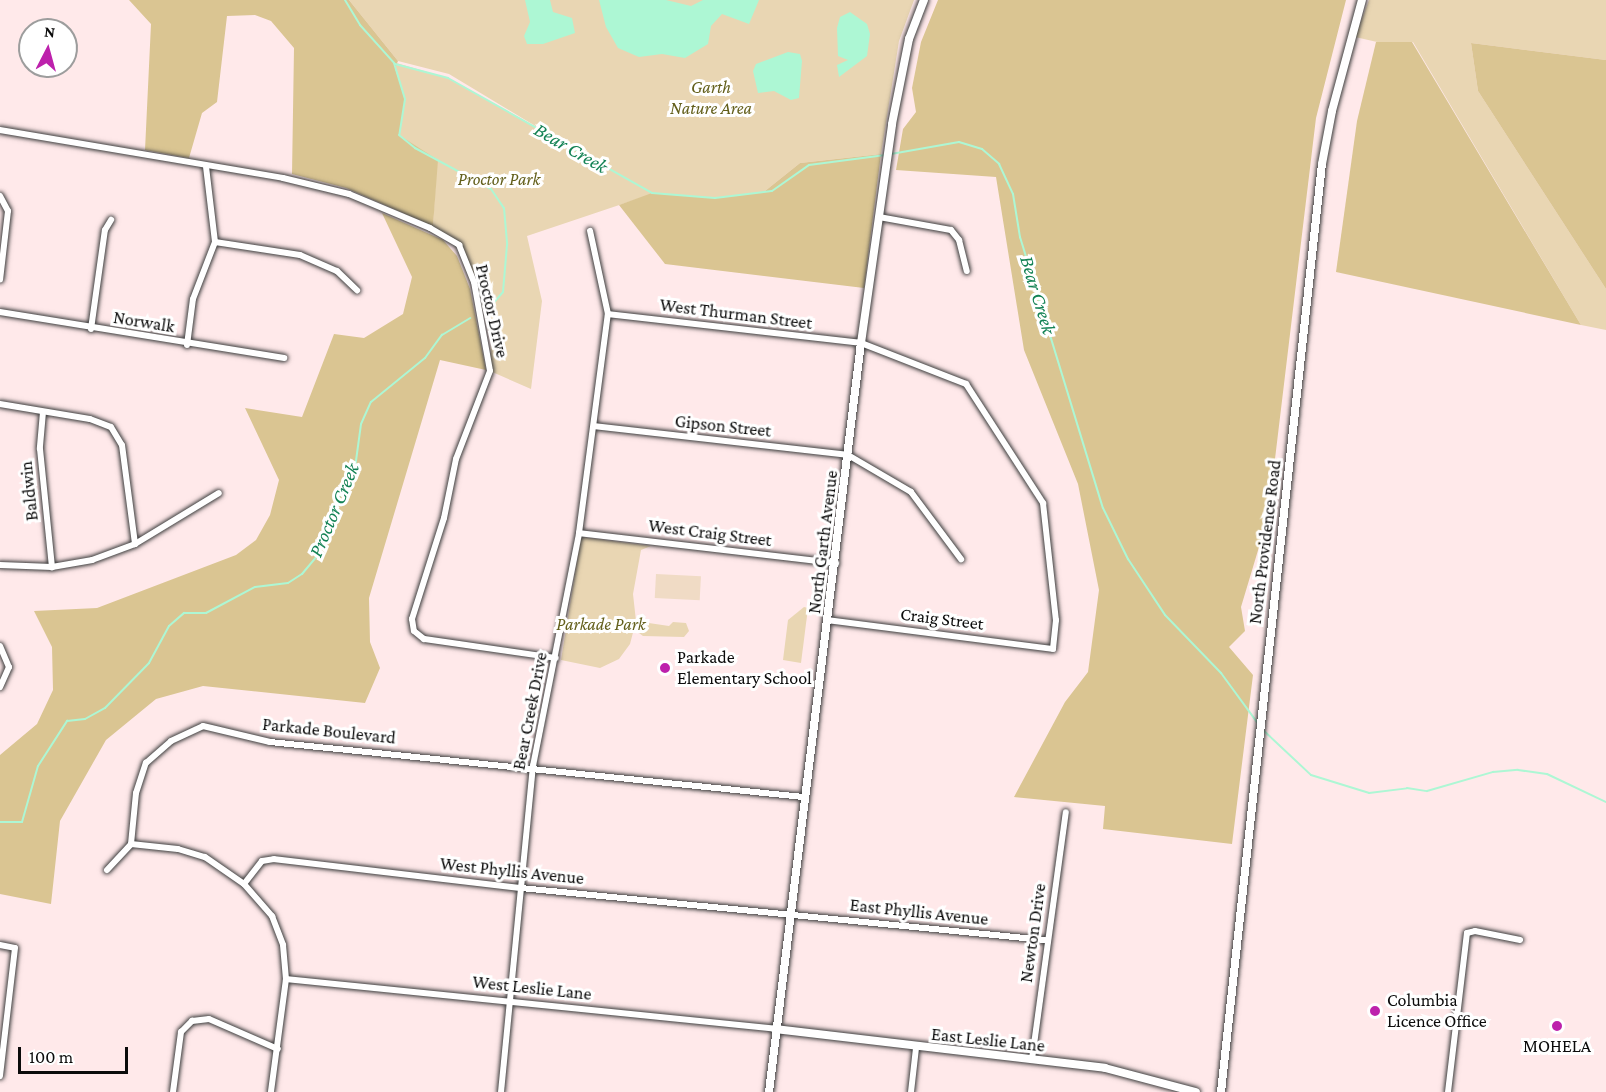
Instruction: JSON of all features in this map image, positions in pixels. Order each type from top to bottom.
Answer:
[{"type":"street","name":"North Garth Avenue","points":[[769,1092],[803,796],[837,563],[861,343],[892,124],[909,39],[924,0]]},
{"type":"street","name":"North Providence Road","points":[[1221,1092],[1322,164],[1332,111],[1362,0]]},
{"type":"street","name":"Proctor Drive","points":[[0,130],[206,167],[284,178],[349,194],[459,245],[474,282],[490,371],[456,459],[444,518],[412,619],[414,631],[424,639],[556,658]]},
{"type":"street","points":[[187,345],[193,299],[215,242],[206,167]]},
{"type":"street","points":[[0,196],[8,211],[0,280]]},
{"type":"street","points":[[879,217],[951,231],[959,240],[968,271]]},
{"type":"street","points":[[91,329],[105,230],[111,220]]},
{"type":"street","name":"Bear Creek Drive","points":[[501,1092],[533,766],[579,533],[608,314],[590,231]]},
{"type":"street","points":[[215,242],[300,255],[337,271],[357,290]]},
{"type":"street","name":"Norwalk","points":[[0,312],[187,345],[284,358]]},
{"type":"street","name":"West Thurman Street","points":[[608,314],[861,343],[966,384],[1042,503],[1056,620],[1053,649]]},
{"type":"street","points":[[0,404],[104,423],[118,434],[122,445],[135,544]]},
{"type":"street","name":"Baldwin","points":[[43,412],[40,449],[52,567]]},
{"type":"street","name":"Gipson Street","points":[[594,426],[848,455]]},
{"type":"street","points":[[848,455],[911,492],[961,559]]},
{"type":"street","points":[[0,565],[52,567],[92,560],[135,544],[219,493]]},
{"type":"street","name":"West Craig Street","points":[[579,533],[837,563]]},
{"type":"street","name":"Craig Street","points":[[828,620],[1053,649]]},
{"type":"street","points":[[0,646],[9,667],[0,687]]},
{"type":"street","name":"Parkade Boulevard","points":[[131,844],[136,792],[146,763],[171,741],[203,726],[270,742],[533,766],[803,796]]},
{"type":"street","name":"Newton Drive","points":[[1032,1059],[1046,940],[1066,812]]},
{"type":"street","points":[[107,870],[131,844],[193,851],[244,884],[272,916],[283,945],[285,979],[271,1092]]},
{"type":"street","name":"West Phyllis Avenue","points":[[244,884],[262,861],[274,859],[521,888],[789,913]]},
{"type":"street","name":"East Phyllis Avenue","points":[[789,913],[1046,940]]},
{"type":"street","points":[[1448,1092],[1467,933],[1475,931],[1520,940]]},
{"type":"street","points":[[0,945],[15,948],[2,1035],[0,1076]]},
{"type":"street","name":"West Leslie Lane","points":[[285,979],[509,1000],[775,1029]]},
{"type":"street","points":[[173,1092],[181,1032],[192,1021],[209,1019],[278,1049]]},
{"type":"street","name":"East Leslie Lane","points":[[775,1029],[916,1048],[1105,1068],[1196,1092]]},
{"type":"street","points":[[911,1092],[916,1048]]},
{"type":"green space","name":"Garth Nature Area","points":[[349,0],[914,0],[899,41],[881,154],[800,163],[765,191],[715,198],[652,194],[527,236],[542,301],[531,389],[490,371],[491,342],[476,279],[459,245],[433,226],[437,161],[399,135],[405,99],[393,62],[448,78],[547,133],[449,74],[398,61]]},
{"type":"green space","points":[[1369,0],[1606,0],[1606,60],[1471,43],[1478,91],[1606,289],[1606,330],[1581,325],[1413,42],[1386,44],[1355,37]]},
{"type":"green space","name":"Parkade Park","points":[[581,537],[651,546],[641,550],[633,594],[636,621],[630,644],[619,659],[600,668],[561,660]]},
{"type":"green space","points":[[804,607],[808,608],[801,663],[783,660],[788,620]]},
{"type":"green space","points":[[642,622],[669,626],[673,622],[686,623],[689,631],[684,637],[643,636],[639,633]]},
{"type":"shaded area","points":[[129,0],[349,0],[398,61],[395,68],[405,99],[399,135],[438,160],[433,226],[346,188],[292,174],[294,48],[271,21],[255,15],[227,16],[217,102],[202,113],[189,158],[145,150],[151,24]]},
{"type":"shaded area","points":[[525,0],[550,0],[553,12],[572,18],[575,33],[543,44],[527,44],[524,36],[530,22]]},
{"type":"shaded area","points":[[599,0],[666,0],[691,6],[703,0],[759,0],[749,24],[722,14],[711,26],[708,44],[685,58],[662,54],[639,57],[618,48],[606,27]]},
{"type":"shaded area","points":[[938,0],[1346,0],[1316,118],[1268,517],[1241,607],[1245,631],[1229,647],[1253,675],[1232,844],[1103,829],[1105,806],[1014,797],[1065,702],[1088,672],[1099,590],[1078,484],[1024,350],[996,177],[896,170],[903,129],[916,112],[912,88],[921,42]]},
{"type":"shaded area","points":[[850,12],[867,24],[870,34],[867,56],[839,77],[837,65],[848,60],[838,56],[837,28],[840,17]]},
{"type":"shaded area","points":[[1376,42],[1412,42],[1581,325],[1336,272],[1357,121]]},
{"type":"shaded area","points":[[1471,43],[1606,60],[1606,289],[1478,91]]},
{"type":"shaded area","points":[[788,52],[800,54],[802,61],[799,98],[791,100],[774,91],[758,93],[753,71],[756,64]]},
{"type":"shaded area","points":[[881,154],[864,288],[665,264],[619,205],[652,193],[715,198],[765,191],[800,163]]},
{"type":"shaded area","points":[[382,213],[443,240],[457,256],[470,289],[486,370],[440,360],[369,598],[370,642],[380,668],[365,703],[203,686],[156,699],[106,740],[60,821],[51,904],[0,894],[0,755],[37,724],[53,690],[52,647],[34,611],[97,608],[236,555],[256,540],[270,515],[279,480],[245,408],[302,417],[334,334],[364,338],[403,314],[412,277]]},
{"type":"shaded area","points":[[656,574],[701,576],[700,600],[655,598]]},
{"type":"waterway","name":"Bear Creek","points":[[345,0],[360,25],[395,64],[448,78],[652,193],[715,198],[772,191],[809,165],[885,155]]},
{"type":"waterway","name":"Proctor Creek","points":[[394,63],[405,99],[399,135],[415,148],[491,189],[504,208],[507,245],[503,292],[490,307]]},
{"type":"waterway","name":"Bear Creek","points":[[891,154],[959,142],[982,149],[999,164],[1013,194],[1020,237],[1103,508],[1128,559],[1165,615],[1221,673],[1259,725]]},
{"type":"waterway","name":"Proctor Creek","points":[[0,822],[22,822],[38,766],[67,721],[85,719],[105,708],[149,663],[169,626],[184,613],[206,613],[255,587],[288,583],[302,574],[317,556],[334,506],[355,468],[361,424],[371,402],[425,358],[442,335],[470,318]]},
{"type":"waterway","name":"Bear Creek","points":[[1262,729],[1311,775],[1369,793],[1407,788],[1427,791],[1493,772],[1518,770],[1547,774],[1606,802]]},
{"type":"place","name":"Parkade Elementary School","points":[[665,668]]},
{"type":"place","name":"Columbia Licence Office","points":[[1375,1011]]},
{"type":"place","name":"MOHELA","points":[[1557,1026]]},
{"type":"park label","name":"Proctor Park","points":[[499,179]]}]
